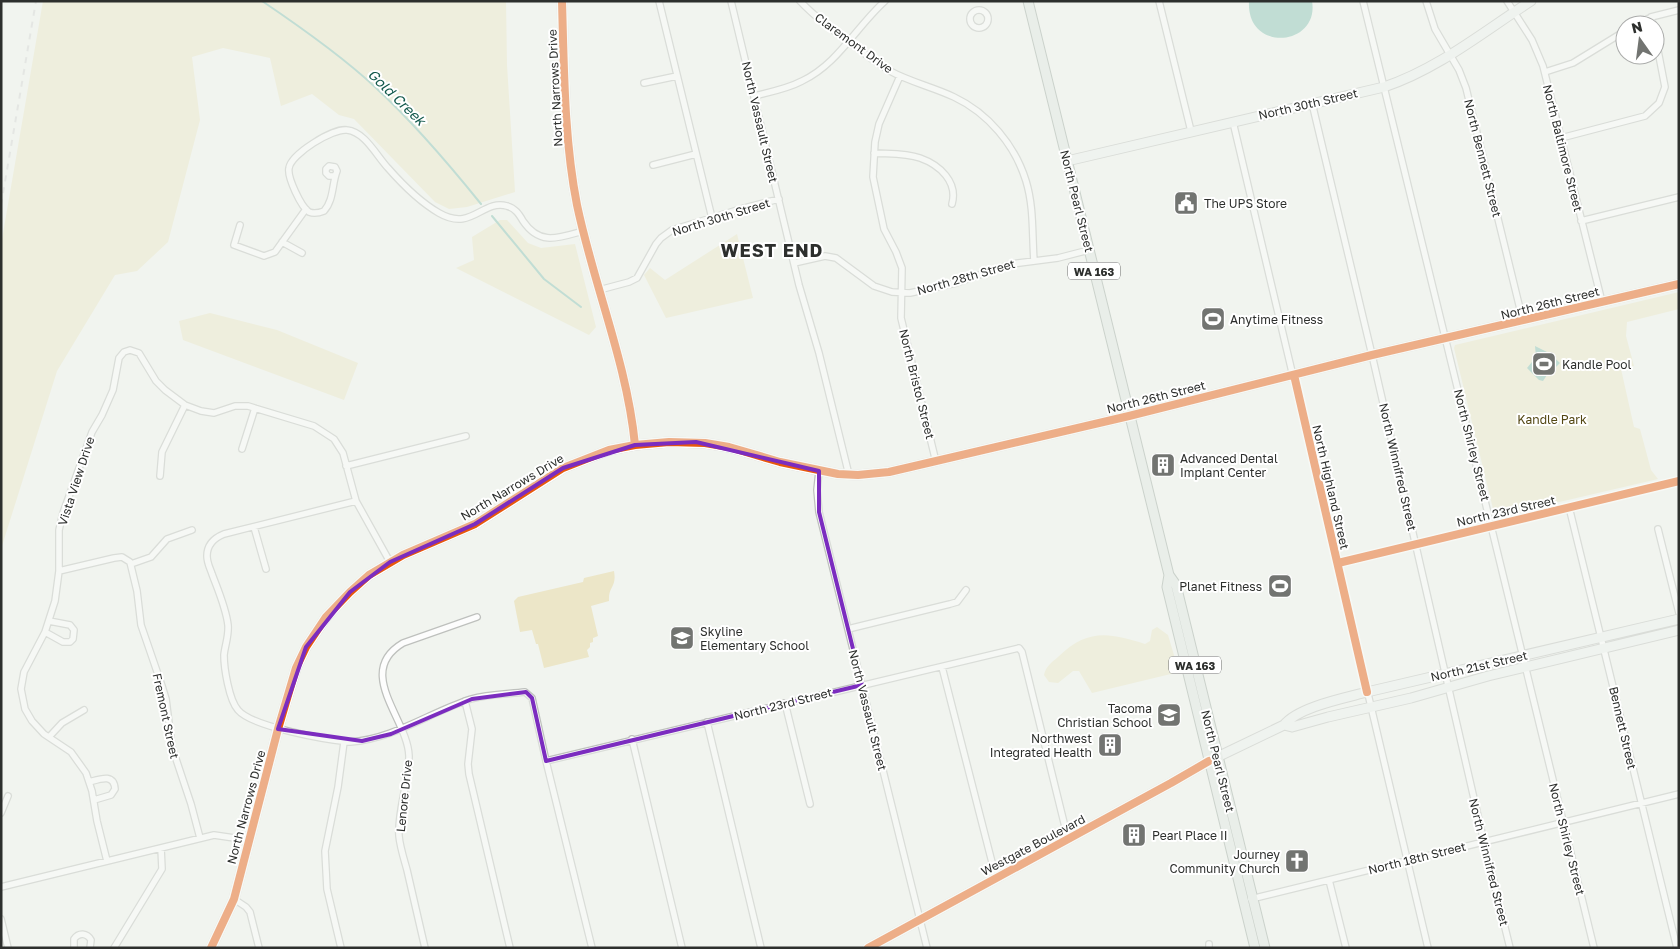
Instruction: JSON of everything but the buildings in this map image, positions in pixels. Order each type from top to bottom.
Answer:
[{"type":"main road","name":"North Narrows Drive","points":[[211,948],[234,899],[248,840],[296,668],[316,631],[337,604],[369,575],[390,562],[475,524],[563,468],[609,450],[635,445],[627,392],[583,231],[570,164],[562,1]]},
{"type":"main road","name":"North Pearl Street","points":[[1028,1],[1169,575],[1176,585],[1213,758],[1248,900],[1255,948]]},
{"type":"main road","name":"North 30th Street","points":[[1067,162],[1191,131],[1384,87],[1418,74],[1531,1]]},
{"type":"main road","name":"North 26th Street","points":[[635,445],[669,442],[705,443],[729,447],[819,471],[848,475],[889,472],[1129,416],[1372,355],[1679,284]]},
{"type":"main road","name":"North 21st Street","points":[[1213,758],[1284,725],[1294,716],[1325,704],[1366,692],[1679,619]]},
{"type":"main road","name":"North 21st Street","points":[[1284,725],[1292,726],[1411,698],[1449,686],[1679,630]]},
{"type":"main road","name":"Westgate Boulevard","points":[[868,948],[1213,758]]},
{"type":"main road","name":"North Pearl Street","points":[[1248,900],[1265,948]]},
{"type":"street","points":[[659,1],[712,218]]},
{"type":"street","name":"North Vassault Street","points":[[732,1],[794,262],[819,353],[848,475]]},
{"type":"street","name":"Claremont Drive","points":[[800,1],[815,16],[880,65],[900,76],[964,102],[983,116],[1006,141],[1022,170],[1030,196],[1034,260]]},
{"type":"street","points":[[754,96],[802,82],[827,65],[849,42],[871,14],[885,1]]},
{"type":"street","points":[[978,1],[978,10]]},
{"type":"street","points":[[1159,1],[1191,131]]},
{"type":"street","name":"North Shirley Street","points":[[1363,1],[1594,948]]},
{"type":"street","name":"North Bennett Street","points":[[1426,1],[1435,29],[1459,70],[1466,88],[1523,321]]},
{"type":"street","name":"North Baltimore Street","points":[[1507,1],[1535,46],[1545,72],[1602,302]]},
{"type":"street","points":[[1659,15],[1679,10]]},
{"type":"street","points":[[1545,72],[1572,63],[1615,37]]},
{"type":"street","points":[[1561,138],[1639,118],[1653,109],[1663,95],[1665,87],[1661,65]]},
{"type":"street","points":[[644,83],[677,76]]},
{"type":"street","name":"North Bristol Street","points":[[900,76],[882,114],[874,153],[873,177],[884,229],[900,261],[903,293],[901,318],[936,462]]},
{"type":"street","name":"North Winnifred Street","points":[[1312,103],[1510,948]]},
{"type":"street","name":"North Highland Street","points":[[1233,122],[1338,563],[1366,692],[1428,948]]},
{"type":"street","points":[[334,176],[334,186],[326,209],[314,213],[306,209],[298,198],[289,168],[300,153],[335,131],[351,131],[360,136],[388,168],[416,195],[443,215],[454,219],[465,219],[473,217],[493,206],[505,205],[517,212],[531,231],[541,237],[555,237],[583,231]]},
{"type":"street","points":[[874,153],[911,156],[934,165],[945,174],[952,184],[954,194],[952,204]]},
{"type":"street","points":[[652,165],[696,154]]},
{"type":"street","points":[[1582,221],[1679,197]]},
{"type":"street","name":"North 30th Street","points":[[599,290],[637,278],[656,244],[666,234],[680,227],[779,199]]},
{"type":"street","points":[[240,225],[234,246],[264,256],[275,252],[306,209]]},
{"type":"street","points":[[282,242],[302,253]]},
{"type":"street","name":"North 28th Street","points":[[794,262],[825,256],[836,258],[874,286],[892,292],[903,293],[933,289],[1004,266],[1034,260],[1058,258],[1089,250]]},
{"type":"street","name":"Vista View Drive","points":[[107,861],[89,782],[75,758],[66,748],[49,737],[26,712],[20,689],[24,672],[45,632],[55,601],[59,571],[59,530],[63,513],[92,432],[102,415],[112,390],[121,354],[127,350],[133,350],[139,354],[161,386],[170,395],[186,405]]},
{"type":"street","points":[[160,476],[162,452],[186,405],[201,411],[214,413],[235,406],[245,405],[320,429],[338,443],[343,453],[356,501],[390,562]]},
{"type":"street","points":[[242,449],[255,408]]},
{"type":"street","points":[[346,466],[466,436]]},
{"type":"street","name":"North Vassault Street","points":[[819,471],[817,490],[820,512],[927,948]]},
{"type":"street","name":"North 23rd Street","points":[[1338,563],[1679,481]]},
{"type":"street","points":[[356,501],[218,536],[209,546],[207,561],[227,618],[228,635],[224,658],[225,671],[237,710],[245,716],[278,729],[344,742],[362,741],[391,734],[465,701],[479,697],[525,692],[532,698],[592,948]]},
{"type":"street","name":"Bennett Street","points":[[1569,507],[1677,948]]},
{"type":"street","points":[[254,526],[266,569]]},
{"type":"street","points":[[1658,529],[1679,613]]},
{"type":"street","points":[[59,571],[114,558],[128,561],[151,557],[167,539],[192,530]]},
{"type":"street","name":"Fremont Street","points":[[128,561],[137,591],[142,625],[162,686],[174,758],[191,804],[200,838]]},
{"type":"street","points":[[848,629],[957,602],[966,590]]},
{"type":"street","name":"Lenore Drive","points":[[426,948],[399,835],[409,755],[383,684],[384,664],[388,655],[403,643],[477,618]]},
{"type":"street","points":[[45,632],[63,642],[70,642],[73,639],[74,630],[70,625],[49,622]]},
{"type":"street","name":"North 23rd Street","points":[[546,761],[1017,648],[1021,649],[1068,839]]},
{"type":"street","points":[[942,667],[996,878]]},
{"type":"street","points":[[465,701],[472,729],[468,764],[469,774],[510,948]]},
{"type":"street","points":[[785,703],[810,804]]},
{"type":"street","points":[[49,737],[62,723],[84,710]]},
{"type":"street","points":[[707,722],[761,948]]},
{"type":"street","points":[[632,739],[682,948]]},
{"type":"street","points":[[341,948],[327,888],[325,851],[338,788],[344,742]]},
{"type":"street","points":[[89,782],[106,778],[111,780],[115,786],[114,792],[111,795],[94,800]]},
{"type":"street","name":"North 18th Street","points":[[1248,900],[1679,794]]},
{"type":"street","points":[[1,813],[8,796]]},
{"type":"street","points":[[1,887],[200,838],[220,835],[248,840]]},
{"type":"street","points":[[114,948],[162,869],[161,848]]},
{"type":"street","points":[[1330,880],[1346,948]]},
{"type":"street","points":[[234,899],[250,912],[259,948]]},
{"type":"street","points":[[1,920],[8,948]]},
{"type":"street","points":[[74,948],[74,938],[83,934],[90,938],[90,948]]},
{"type":"highlighted area","points":[[696,442],[819,471],[819,512],[862,685],[546,761],[532,698],[526,692],[472,699],[391,734],[362,741],[278,729],[306,647],[350,592],[390,562],[475,524],[563,468],[635,445]]},
{"type":"green space","points":[[43,1],[506,1],[507,65],[515,192],[467,207],[449,209],[435,202],[354,119],[339,115],[312,94],[281,106],[270,58],[223,48],[192,57],[200,120],[168,242],[137,271],[115,275],[57,371],[1,549],[1,245]]},
{"type":"green space","points":[[500,220],[507,220],[528,243],[541,248],[575,244],[596,327],[589,335],[456,268],[474,260],[472,237]]},
{"type":"green space","points":[[737,234],[753,298],[666,318],[644,275],[650,268],[665,280]]},
{"type":"green space","name":"Kandle Park","points":[[1679,292],[1679,309],[1627,322],[1626,336],[1634,366],[1621,369],[1634,427],[1640,429],[1651,470],[1658,479],[1495,517],[1454,348],[1455,345]]},
{"type":"green space","points":[[210,313],[277,330],[358,363],[344,400],[183,340],[179,321]]},
{"type":"green space","points":[[614,571],[615,577],[609,601],[591,606],[598,636],[593,638],[593,642],[590,643],[590,647],[587,650],[589,657],[544,668],[538,644],[536,644],[532,630],[520,632],[514,601],[518,597],[583,582],[584,578]]},
{"type":"green space","points":[[1157,627],[1168,635],[1179,672],[1092,693],[1079,671],[1073,671],[1058,683],[1049,682],[1044,675],[1051,663],[1079,641],[1089,637],[1110,636],[1145,644],[1150,641],[1152,630]]},
{"type":"shaded area","points":[[1249,1],[1312,1],[1311,16],[1305,27],[1295,35],[1282,38],[1270,36],[1259,30],[1251,18]]},
{"type":"shaded area","name":"Kandle Pool","points":[[1535,346],[1549,353],[1560,363],[1555,371],[1547,375],[1543,381],[1539,380],[1527,368],[1536,357]]},
{"type":"waterway","name":"Gold Creek","points":[[262,1],[335,53],[375,87],[430,144],[481,204]]},
{"type":"waterway","name":"Gold Creek","points":[[492,216],[544,279],[581,307]]},
{"type":"railway","points":[[1,205],[36,1]]},
{"type":"cycle path","points":[[562,1],[565,104],[569,155],[577,205],[618,354],[631,414],[635,445]]},
{"type":"cycle path","points":[[211,948],[234,899],[278,729],[296,668],[306,647],[326,617],[369,575],[403,555],[475,524],[563,468],[609,450],[635,445],[669,442],[705,443],[729,447],[780,462],[838,474],[858,475],[889,472],[1129,416],[1372,355],[1679,284]]},
{"type":"cycle path","points":[[1294,375],[1367,692]]},
{"type":"cycle path","points":[[1338,563],[1679,481]]},
{"type":"cycle path","points":[[868,948],[1209,761]]},
{"type":"place","name":"The UPS Store","points":[[1186,203]]},
{"type":"place","name":"Anytime Fitness","points":[[1213,319]]},
{"type":"place","name":"Kandle Pool","points":[[1544,364]]},
{"type":"place","name":"Advanced Dental Implant Center","points":[[1163,465]]},
{"type":"place","name":"Planet Fitness","points":[[1280,586]]},
{"type":"place","name":"Skyline Elementary School","points":[[682,638]]},
{"type":"place","name":"Tacoma Christian School","points":[[1169,715]]},
{"type":"place","name":"Northwest Integrated Health","points":[[1110,745]]},
{"type":"place","name":"Pearl Place II","points":[[1134,835]]},
{"type":"place","name":"Journey Community Church","points":[[1297,861]]},
{"type":"district","name":"WEST END","points":[[772,250]]}]
